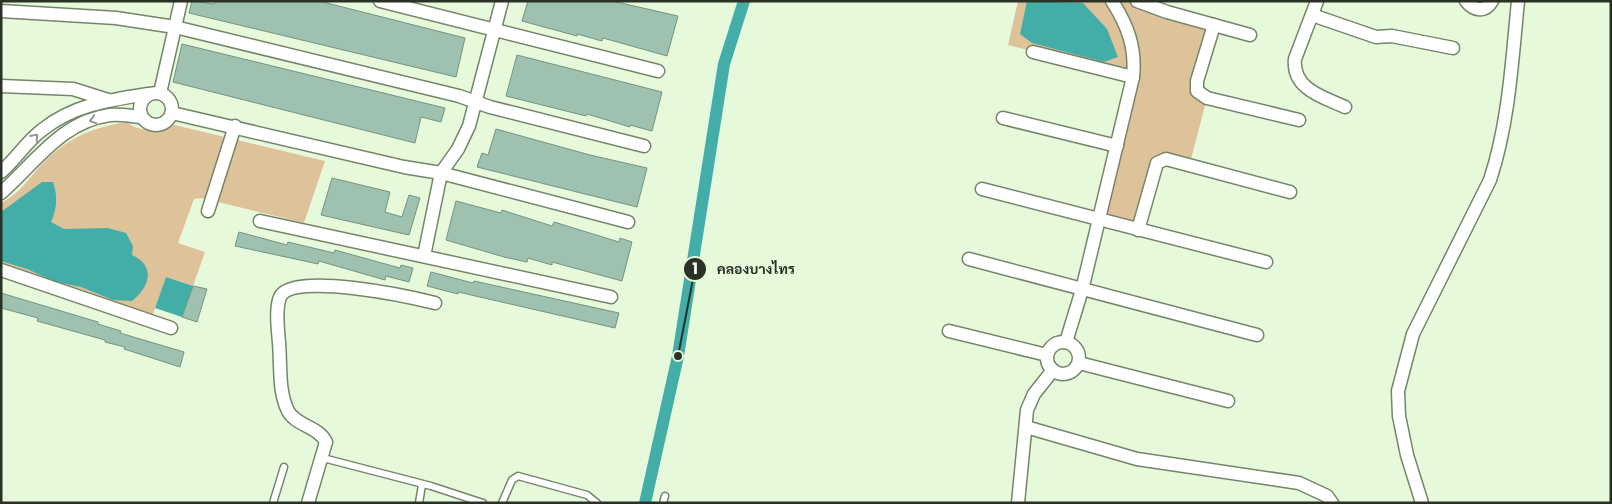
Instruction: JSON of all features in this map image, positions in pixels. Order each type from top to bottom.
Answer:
[{"type":"street","points":[[141,117],[140,104],[154,94],[181,1]]},
{"type":"street","points":[[380,1],[658,71]]},
{"type":"street","points":[[424,256],[440,173],[458,149],[469,126],[502,1]]},
{"type":"street","points":[[1066,342],[1082,290],[1133,77],[1134,48],[1124,19],[1112,1]]},
{"type":"street","points":[[1137,1],[1167,12],[1250,35]]},
{"type":"street","points":[[1317,1],[1295,59],[1294,68],[1305,88],[1345,107]]},
{"type":"street","points":[[1466,1],[1470,7],[1478,10],[1485,9],[1492,1]]},
{"type":"street","points":[[1423,502],[1407,455],[1399,416],[1398,392],[1412,334],[1490,180],[1497,160],[1506,116],[1517,2]]},
{"type":"street","points":[[1,11],[116,18],[175,27],[644,146]]},
{"type":"street","points":[[1312,15],[1376,37],[1392,36],[1453,48]]},
{"type":"street","points":[[1214,25],[1197,81],[1198,91],[1207,98],[1299,120]]},
{"type":"street","points":[[1033,52],[1133,77]]},
{"type":"street","points":[[1,86],[73,90],[108,100]]},
{"type":"street","points":[[1,172],[41,130],[72,110],[108,100],[154,94],[170,101],[172,113],[169,119],[158,125],[151,125],[141,117],[110,115],[79,124],[51,142],[25,172],[1,192]]},
{"type":"street","points":[[172,113],[235,126],[404,167],[440,173],[628,222]]},
{"type":"street","points":[[1003,118],[1118,146]]},
{"type":"street","points":[[208,211],[235,126]]},
{"type":"street","points":[[1138,230],[1157,163],[1161,160],[1166,159],[1290,192]]},
{"type":"street","points":[[982,189],[1266,262]]},
{"type":"street","points":[[260,221],[611,296]]},
{"type":"street","points":[[969,260],[1257,335]]},
{"type":"street","points":[[1,270],[171,328]]},
{"type":"street","points":[[308,503],[326,442],[323,436],[297,421],[289,413],[284,398],[278,327],[280,297],[287,289],[308,285],[376,291],[435,303]]},
{"type":"street","points":[[949,331],[1047,356]]},
{"type":"street","points":[[1066,342],[1074,346],[1079,354],[1079,363],[1074,370],[1067,374],[1060,374],[1048,364],[1047,356],[1053,345],[1066,342]]},
{"type":"street","points":[[1079,363],[1228,401]]},
{"type":"street","points":[[1021,502],[1027,410],[1034,394],[1053,370]]},
{"type":"street","points":[[1026,427],[1137,459],[1300,483],[1327,496],[1332,503]]},
{"type":"lane","points":[[322,458],[422,484],[483,503]]},
{"type":"lane","points":[[272,503],[284,467]]},
{"type":"lane","points":[[502,503],[512,480],[518,476],[587,495],[597,503]]},
{"type":"lane","points":[[419,503],[422,484]]},
{"type":"shaded area","points":[[1018,1],[1137,1],[1214,25],[1195,95],[1207,98],[1189,167],[1159,160],[1144,232],[1098,218],[1133,77],[1008,45]]},
{"type":"shaded area","points":[[127,122],[134,127],[146,130],[162,122],[325,161],[304,223],[202,198],[194,199],[178,243],[205,252],[193,286],[166,277],[152,317],[1,267],[1,203],[16,193],[45,161],[65,144],[88,132]]},
{"type":"water","points":[[1027,1],[1083,3],[1107,29],[1118,57],[1104,62],[1032,43],[1020,34]]},
{"type":"water","points":[[42,182],[53,182],[55,187],[55,212],[51,222],[64,229],[108,228],[126,233],[133,246],[132,255],[145,265],[148,277],[143,289],[132,301],[113,300],[81,287],[56,282],[27,269],[1,261],[1,212]]},
{"type":"water","points":[[166,277],[193,286],[182,317],[155,308]]},
{"type":"building","points":[[192,1],[214,4],[214,1],[319,1],[465,38],[456,77],[189,13]]},
{"type":"building","points":[[528,1],[612,1],[678,16],[667,56],[603,38],[602,41],[577,34],[577,36],[522,21]]},
{"type":"building","points":[[182,44],[445,108],[441,122],[421,117],[415,143],[173,82]]},
{"type":"building","points":[[517,55],[662,92],[652,131],[506,96]]},
{"type":"building","points":[[496,129],[590,155],[647,168],[637,207],[477,167],[482,153],[488,155]]},
{"type":"building","points":[[332,178],[390,192],[385,212],[402,217],[409,195],[420,198],[409,235],[321,215]]},
{"type":"building","points":[[456,201],[501,213],[502,210],[552,226],[554,222],[619,242],[620,238],[632,242],[622,281],[552,262],[552,265],[528,258],[527,262],[504,257],[446,240]]},
{"type":"building","points":[[239,232],[287,245],[288,242],[334,253],[335,250],[400,268],[401,265],[413,268],[409,282],[386,276],[385,280],[319,261],[318,264],[235,246]]},
{"type":"building","points":[[431,272],[473,283],[474,281],[619,313],[615,328],[458,292],[458,294],[427,286]]},
{"type":"building","points":[[193,286],[207,289],[197,322],[182,317]]},
{"type":"building","points":[[1,293],[98,322],[98,324],[121,331],[120,333],[184,352],[180,367],[124,349],[125,347],[105,342],[105,340],[37,321],[38,318],[1,308]]},
{"type":"waterway","points":[[645,503],[678,356],[724,64],[744,1]]},
{"type":"place","name":"คลองบางไทร","points":[[678,356]]}]
